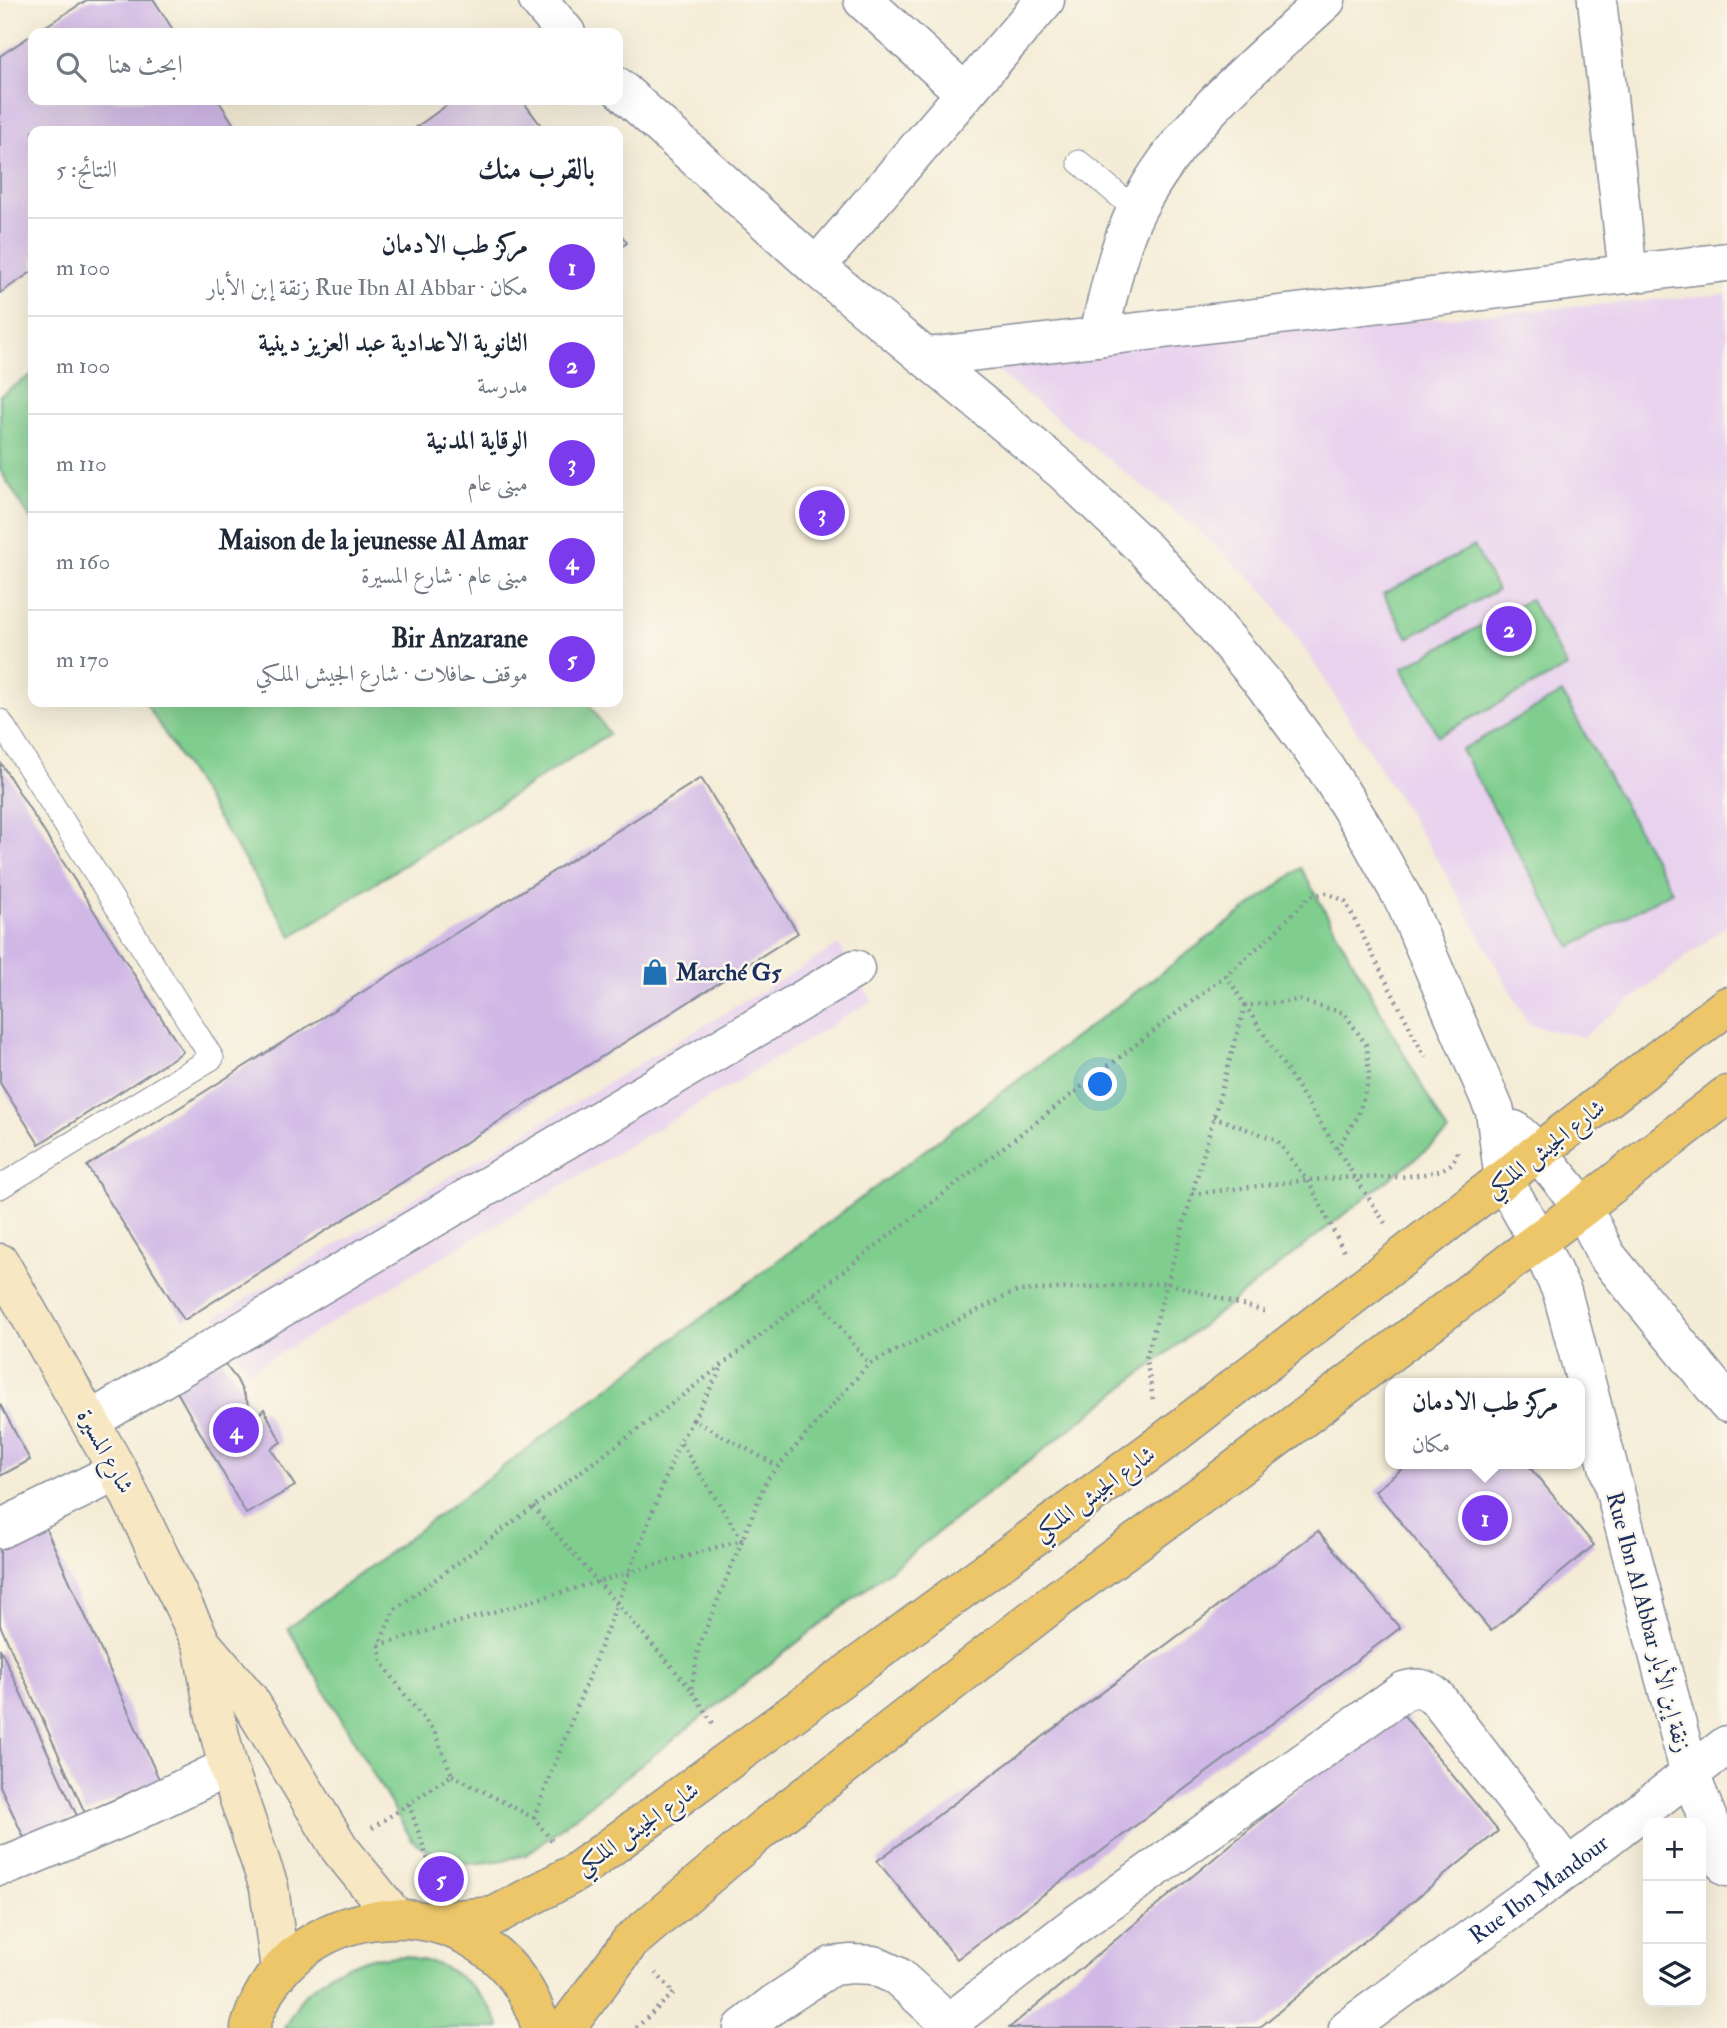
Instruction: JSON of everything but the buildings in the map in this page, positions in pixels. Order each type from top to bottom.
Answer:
[{"type":"main road","name":"شارع الجيش الملكي","points":[[250,2028],[255,2009],[280,1970],[313,1942],[352,1923],[494,1916],[575,1873],[1166,1440],[1727,1006]]},
{"type":"main road","points":[[566,2028],[630,1942],[764,1828],[1055,1601],[1583,1207],[1727,1095]]},
{"type":"main road","points":[[413,1919],[474,1939],[510,1968],[535,2006],[541,2028]]},
{"type":"street","points":[[538,0],[562,28]]},
{"type":"street","points":[[863,0],[965,93]]},
{"type":"street","points":[[816,267],[1045,0]]},
{"type":"street","points":[[1098,337],[1121,251],[1136,210],[1171,156],[1215,102],[1326,0]]},
{"type":"street","points":[[1597,0],[1628,274]]},
{"type":"street","points":[[623,93],[816,267],[1063,471],[1146,550],[1207,615],[1264,684],[1325,767],[1406,904],[1495,1111],[1504,1180]]},
{"type":"street","points":[[927,357],[1727,262]]},
{"type":"street","points":[[90,1421],[855,968]]},
{"type":"street","points":[[1495,1111],[1538,1152],[1583,1207],[1606,1255],[1727,1403]]},
{"type":"street","name":"Rue Ibn Al Abbar زنقة إبن الأبار","points":[[1504,1180],[1537,1239],[1562,1292],[1585,1378]]},
{"type":"street","name":"شارع المسيرة","points":[[0,1263],[118,1471],[202,1644],[248,1698],[340,1849],[413,1919]]},
{"type":"street","name":"Rue Ibn Al Abbar زنقة إبن الأبار","points":[[1585,1379],[1690,1774],[1727,1867]]},
{"type":"street","points":[[0,1530],[118,1471]]},
{"type":"street","name":"شارع المسيرة","points":[[202,1644],[215,1716],[228,1767],[269,1887],[280,1970]]},
{"type":"street","points":[[743,2028],[832,1966],[851,1964],[873,1965],[897,1976],[953,2025],[1074,1926],[1404,1691],[1415,1687],[1426,1689],[1437,1698],[1568,1868]]},
{"type":"street","name":"Rue Ibn Mandour","points":[[1348,2028],[1568,1868],[1727,1745]]},
{"type":"street","points":[[4,1858],[124,1816],[228,1767]]},
{"type":"lane","points":[[1079,162],[1136,210]]},
{"type":"lane","points":[[0,721],[212,1058],[0,1188]]},
{"type":"path","points":[[575,1873],[534,1818],[452,1775],[435,1731],[407,1698],[382,1662],[379,1645],[394,1610],[724,1363],[1226,975],[1271,936],[1310,896],[1327,893],[1345,901],[1427,1061]]},
{"type":"path","points":[[1226,975],[1386,1224]]},
{"type":"path","points":[[1245,1006],[1298,1000],[1344,1013],[1367,1046],[1369,1078],[1362,1103],[1358,1116],[1337,1149]]},
{"type":"path","points":[[1146,1358],[1245,1006]]},
{"type":"path","points":[[1213,1117],[1277,1140],[1308,1180],[1347,1256]]},
{"type":"path","points":[[1192,1194],[1308,1180],[1380,1178],[1440,1171],[1454,1162],[1460,1146]]},
{"type":"path","points":[[691,1690],[699,1646],[767,1479],[869,1364],[1017,1291],[1167,1283],[1275,1314]]},
{"type":"path","points":[[814,1293],[869,1364]]},
{"type":"path","points":[[534,1818],[680,1441],[724,1363]]},
{"type":"path","points":[[693,1420],[778,1466]]},
{"type":"path","points":[[680,1441],[742,1540]]},
{"type":"path","points":[[533,1507],[691,1690],[719,1733]]},
{"type":"path","points":[[379,1645],[742,1540]]},
{"type":"path","points":[[340,1849],[452,1775]]},
{"type":"path","points":[[630,1942],[674,1993],[636,2028]]},
{"type":"shaded area","points":[[1727,294],[1727,925],[1583,1037],[1529,1025],[1443,869],[1316,666],[1265,592],[1194,527],[985,362],[1238,335]]},
{"type":"shaded area","points":[[839,945],[872,1001],[248,1372],[215,1317]]},
{"type":"green space","points":[[28,377],[28,515],[0,470],[0,395]]},
{"type":"green space","points":[[1474,546],[1497,590],[1408,638],[1383,594]]},
{"type":"green space","points":[[1530,599],[1567,667],[1438,736],[1402,668]]},
{"type":"green space","points":[[1562,693],[1672,891],[1571,947],[1461,750]]},
{"type":"green space","points":[[148,707],[591,707],[609,734],[292,936]]},
{"type":"green space","points":[[1301,868],[1448,1133],[526,1855],[495,1862],[466,1863],[440,1857],[412,1840],[288,1628]]},
{"type":"green space","points":[[407,1956],[440,1965],[461,1978],[485,2001],[500,2028],[284,2028],[302,1997],[332,1972],[368,1958]]},
{"type":"place","name":"الوقاية المدنية","points":[[822,513]]},
{"type":"place","name":"الثانوية الاعدادية عبد العزيز دينية","points":[[1509,629]]},
{"type":"place","name":"Marché G5","points":[[655,972]]},
{"type":"place","name":"Maison de la jeunesse Al Amar","points":[[236,1430]]},
{"type":"place","name":"مركز طب الادمان","points":[[1485,1518]]},
{"type":"place","name":"Bir Anzarane","points":[[441,1879]]}]
